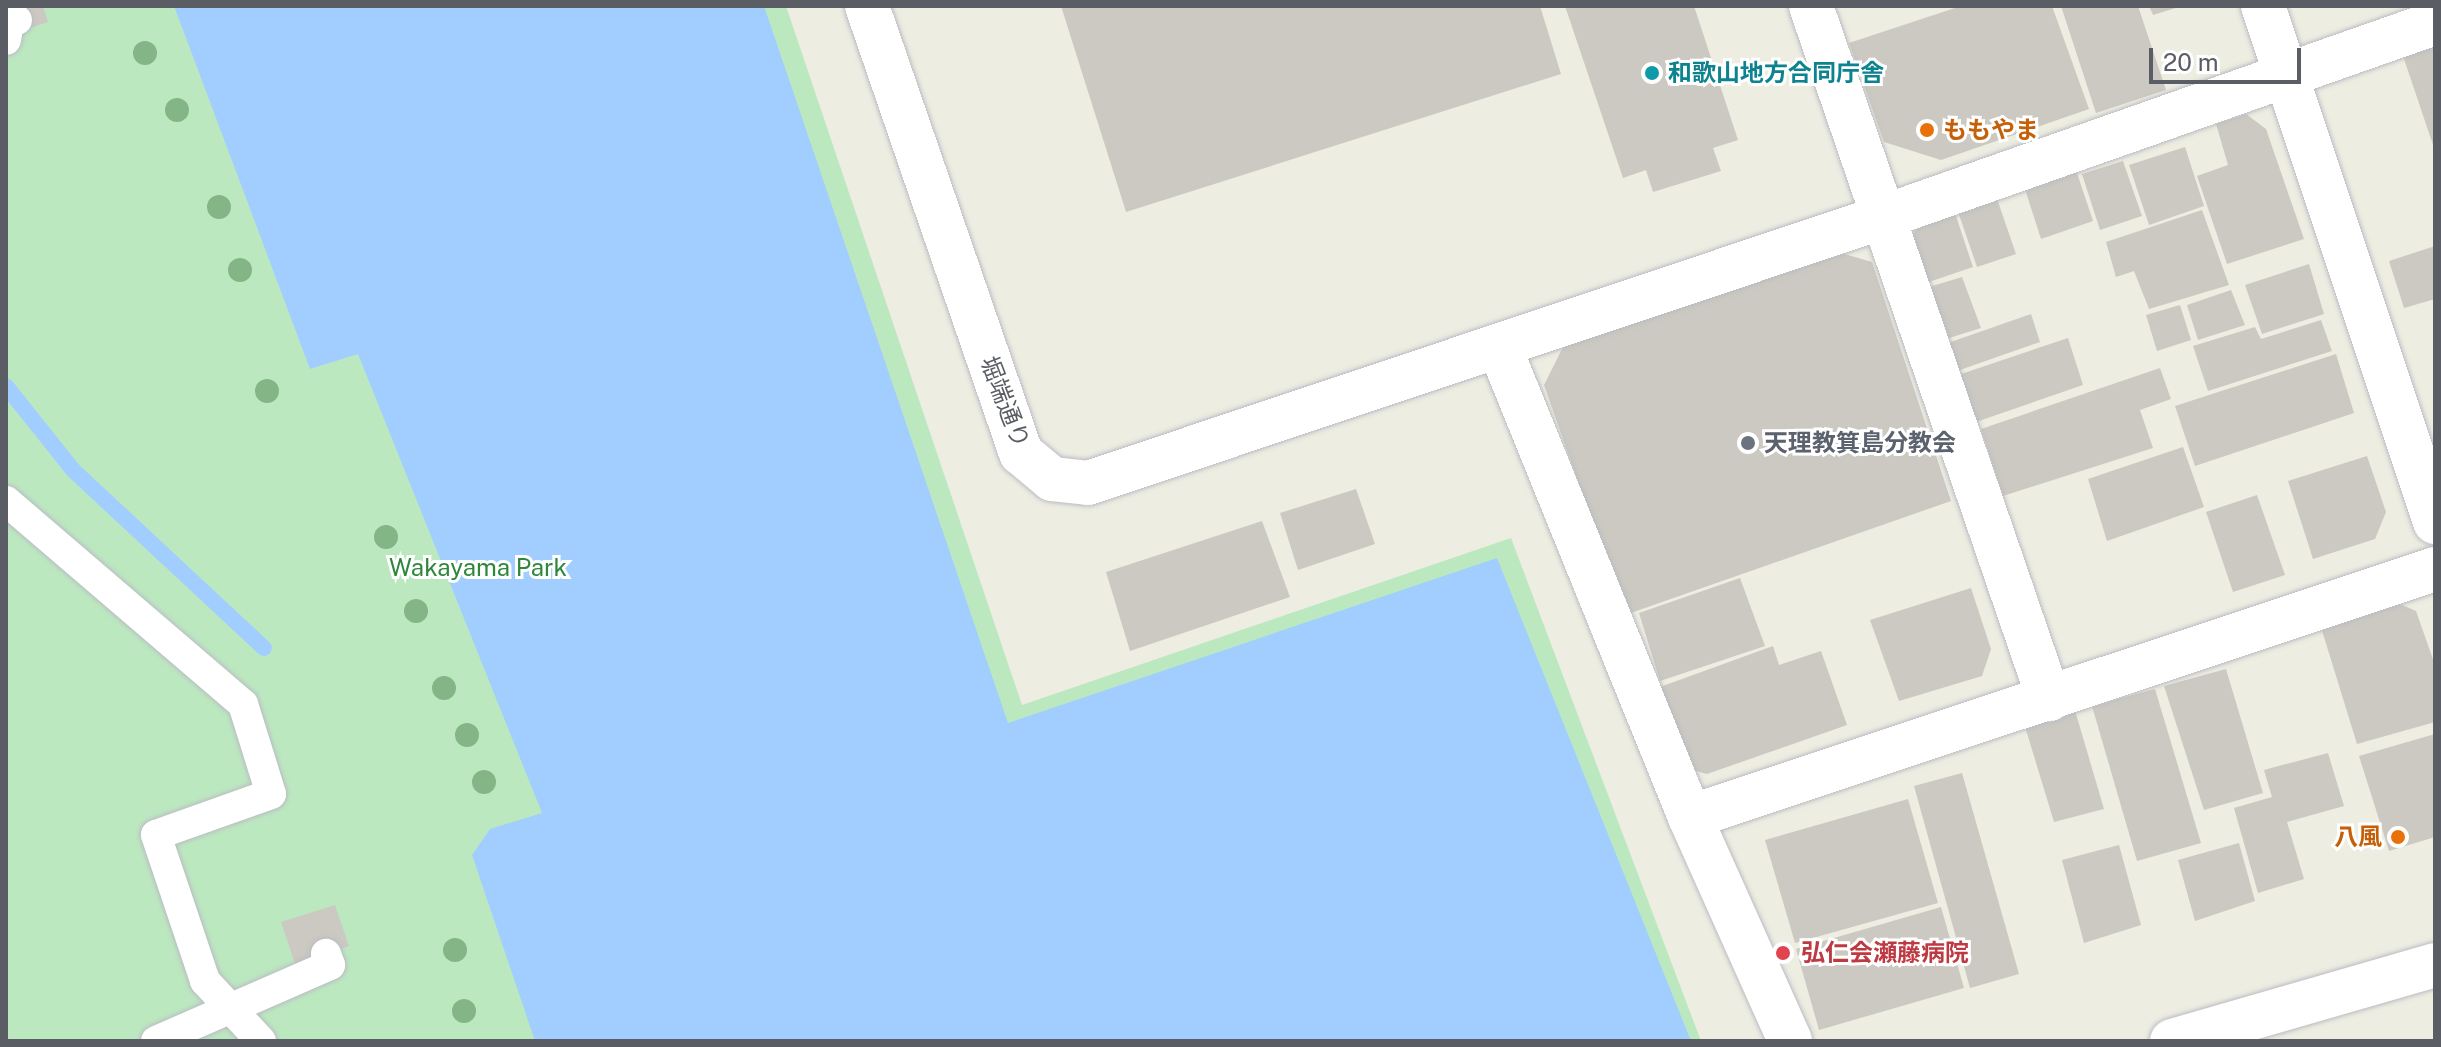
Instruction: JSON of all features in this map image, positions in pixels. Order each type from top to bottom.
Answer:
[{"type":"street","name":"堀端通り","points":[[867,6],[1021,453],[1052,479],[1088,483],[1886,216],[2435,23]]},
{"type":"street","points":[[1811,6],[1886,216],[2049,699]]},
{"type":"street","points":[[2263,6],[2435,522]]},
{"type":"street","points":[[1499,346],[1690,817],[1790,1041]]},
{"type":"street","points":[[1690,817],[2435,569]]},
{"type":"street","points":[[2172,1041],[2435,965]]},
{"type":"lane","points":[[6,501],[243,704],[271,794],[156,835],[205,981],[261,1041]]},
{"type":"lane","points":[[156,1041],[330,965],[326,954]]},
{"type":"green space","name":"Wakayama Park","points":[[6,6],[786,6],[1022,705],[1511,538],[1701,1041],[6,1041]]},
{"type":"water","name":"Wakayama Park","points":[[174,6],[764,6],[1008,723],[1497,558],[1691,1041],[535,1041],[472,855],[490,829],[542,813],[358,354],[310,369]]},
{"type":"building","points":[[12,6],[43,6],[48,22],[21,31]]},
{"type":"building","points":[[1061,6],[1540,6],[1561,74],[1126,212]]},
{"type":"building","name":"和歌山地方合同庁舎","points":[[1565,6],[1694,6],[1738,140],[1713,148],[1721,171],[1653,192],[1646,170],[1623,178]]},
{"type":"building","points":[[1961,6],[2052,6],[2089,109],[1941,160],[1884,142],[1849,43]]},
{"type":"building","points":[[2061,6],[2138,6],[2166,90],[2096,113]]},
{"type":"building","points":[[2149,6],[2178,6],[2179,7],[2153,15]]},
{"type":"building","points":[[2435,38],[2435,148],[2434,148],[2401,50]]},
{"type":"building","points":[[2246,114],[2266,129],[2304,239],[2227,264],[2197,176],[2228,165],[2216,124]]},
{"type":"building","points":[[2185,147],[2204,206],[2149,225],[2129,165]]},
{"type":"building","points":[[2123,161],[2142,216],[2100,230],[2082,174]]},
{"type":"building","points":[[2076,170],[2093,221],[2041,239],[2024,186]]},
{"type":"building","points":[[1995,193],[2016,254],[1977,267],[1956,206]]},
{"type":"building","points":[[1952,204],[1973,267],[1926,283],[1909,242],[1926,213]]},
{"type":"building","points":[[2202,210],[2229,285],[2149,309],[2134,271],[2116,277],[2106,242]]},
{"type":"building","points":[[2435,246],[2435,299],[2404,308],[2389,261]]},
{"type":"building","name":"天理教箕島分教会","points":[[1827,249],[1872,262],[1951,501],[1625,615],[1544,385],[1568,337]]},
{"type":"building","points":[[2309,264],[2324,314],[2262,334],[2245,285]]},
{"type":"building","points":[[1962,277],[1981,328],[1946,339],[1929,287]]},
{"type":"building","points":[[2231,290],[2245,325],[2198,340],[2187,305]]},
{"type":"building","points":[[2180,305],[2191,340],[2157,351],[2146,315]]},
{"type":"building","points":[[2031,314],[2040,342],[1957,371],[1948,343]]},
{"type":"building","points":[[2321,320],[2332,351],[2208,391],[2193,346],[2255,327],[2261,339]]},
{"type":"building","points":[[2068,338],[2083,385],[1973,423],[1958,375]]},
{"type":"building","points":[[2336,354],[2354,413],[2195,466],[2175,406]]},
{"type":"building","points":[[2160,368],[2171,399],[2140,410],[2153,448],[2003,496],[1981,429]]},
{"type":"building","points":[[2183,447],[2204,507],[2107,541],[2088,479]]},
{"type":"building","points":[[2367,456],[2386,512],[2375,539],[2313,559],[2288,481]]},
{"type":"building","points":[[1356,489],[1375,544],[1298,570],[1280,513]]},
{"type":"building","points":[[2257,495],[2285,575],[2233,592],[2206,512]]},
{"type":"building","points":[[1262,521],[1290,597],[1130,651],[1106,572]]},
{"type":"building","points":[[1740,578],[1765,646],[1660,681],[1639,613]]},
{"type":"building","points":[[1971,588],[1991,649],[1982,676],[1899,701],[1870,620]]},
{"type":"building","points":[[2393,601],[2416,611],[2435,665],[2435,722],[2357,744],[2320,624]]},
{"type":"building","points":[[1773,646],[1779,665],[1821,651],[1847,725],[1707,774],[1689,769],[1660,687]]},
{"type":"building","points":[[2226,669],[2263,793],[2204,810],[2164,686]]},
{"type":"building","points":[[2155,689],[2201,843],[2137,861],[2092,706]]},
{"type":"building","points":[[2074,707],[2104,809],[2054,822],[2023,720]]},
{"type":"building","points":[[2435,734],[2435,837],[2389,851],[2359,756]]},
{"type":"building","points":[[2328,753],[2344,806],[2287,822],[2304,879],[2258,893],[2234,808],[2272,797],[2264,770]]},
{"type":"building","points":[[1962,773],[2019,974],[1970,988],[1914,786]]},
{"type":"building","points":[[1908,799],[1938,903],[1795,943],[1765,840]]},
{"type":"building","points":[[2239,843],[2255,901],[2195,921],[2178,860]]},
{"type":"building","points":[[2119,845],[2141,925],[2084,943],[2062,860]]},
{"type":"building","points":[[335,905],[349,946],[295,964],[281,922]]},
{"type":"building","points":[[1941,907],[1964,988],[1819,1030],[1796,949]]},
{"type":"waterway","points":[[6,386],[73,470],[264,648]]},
{"type":"place","name":"和歌山地方合同庁舎","points":[[1652,73]]},
{"type":"place","name":"ももやま","points":[[1927,130]]},
{"type":"place","name":"天理教箕島分教会","points":[[1748,443]]},
{"type":"place","name":"八風","points":[[2398,837]]},
{"type":"place","name":"弘仁会瀬藤病院","points":[[1783,953]]}]
